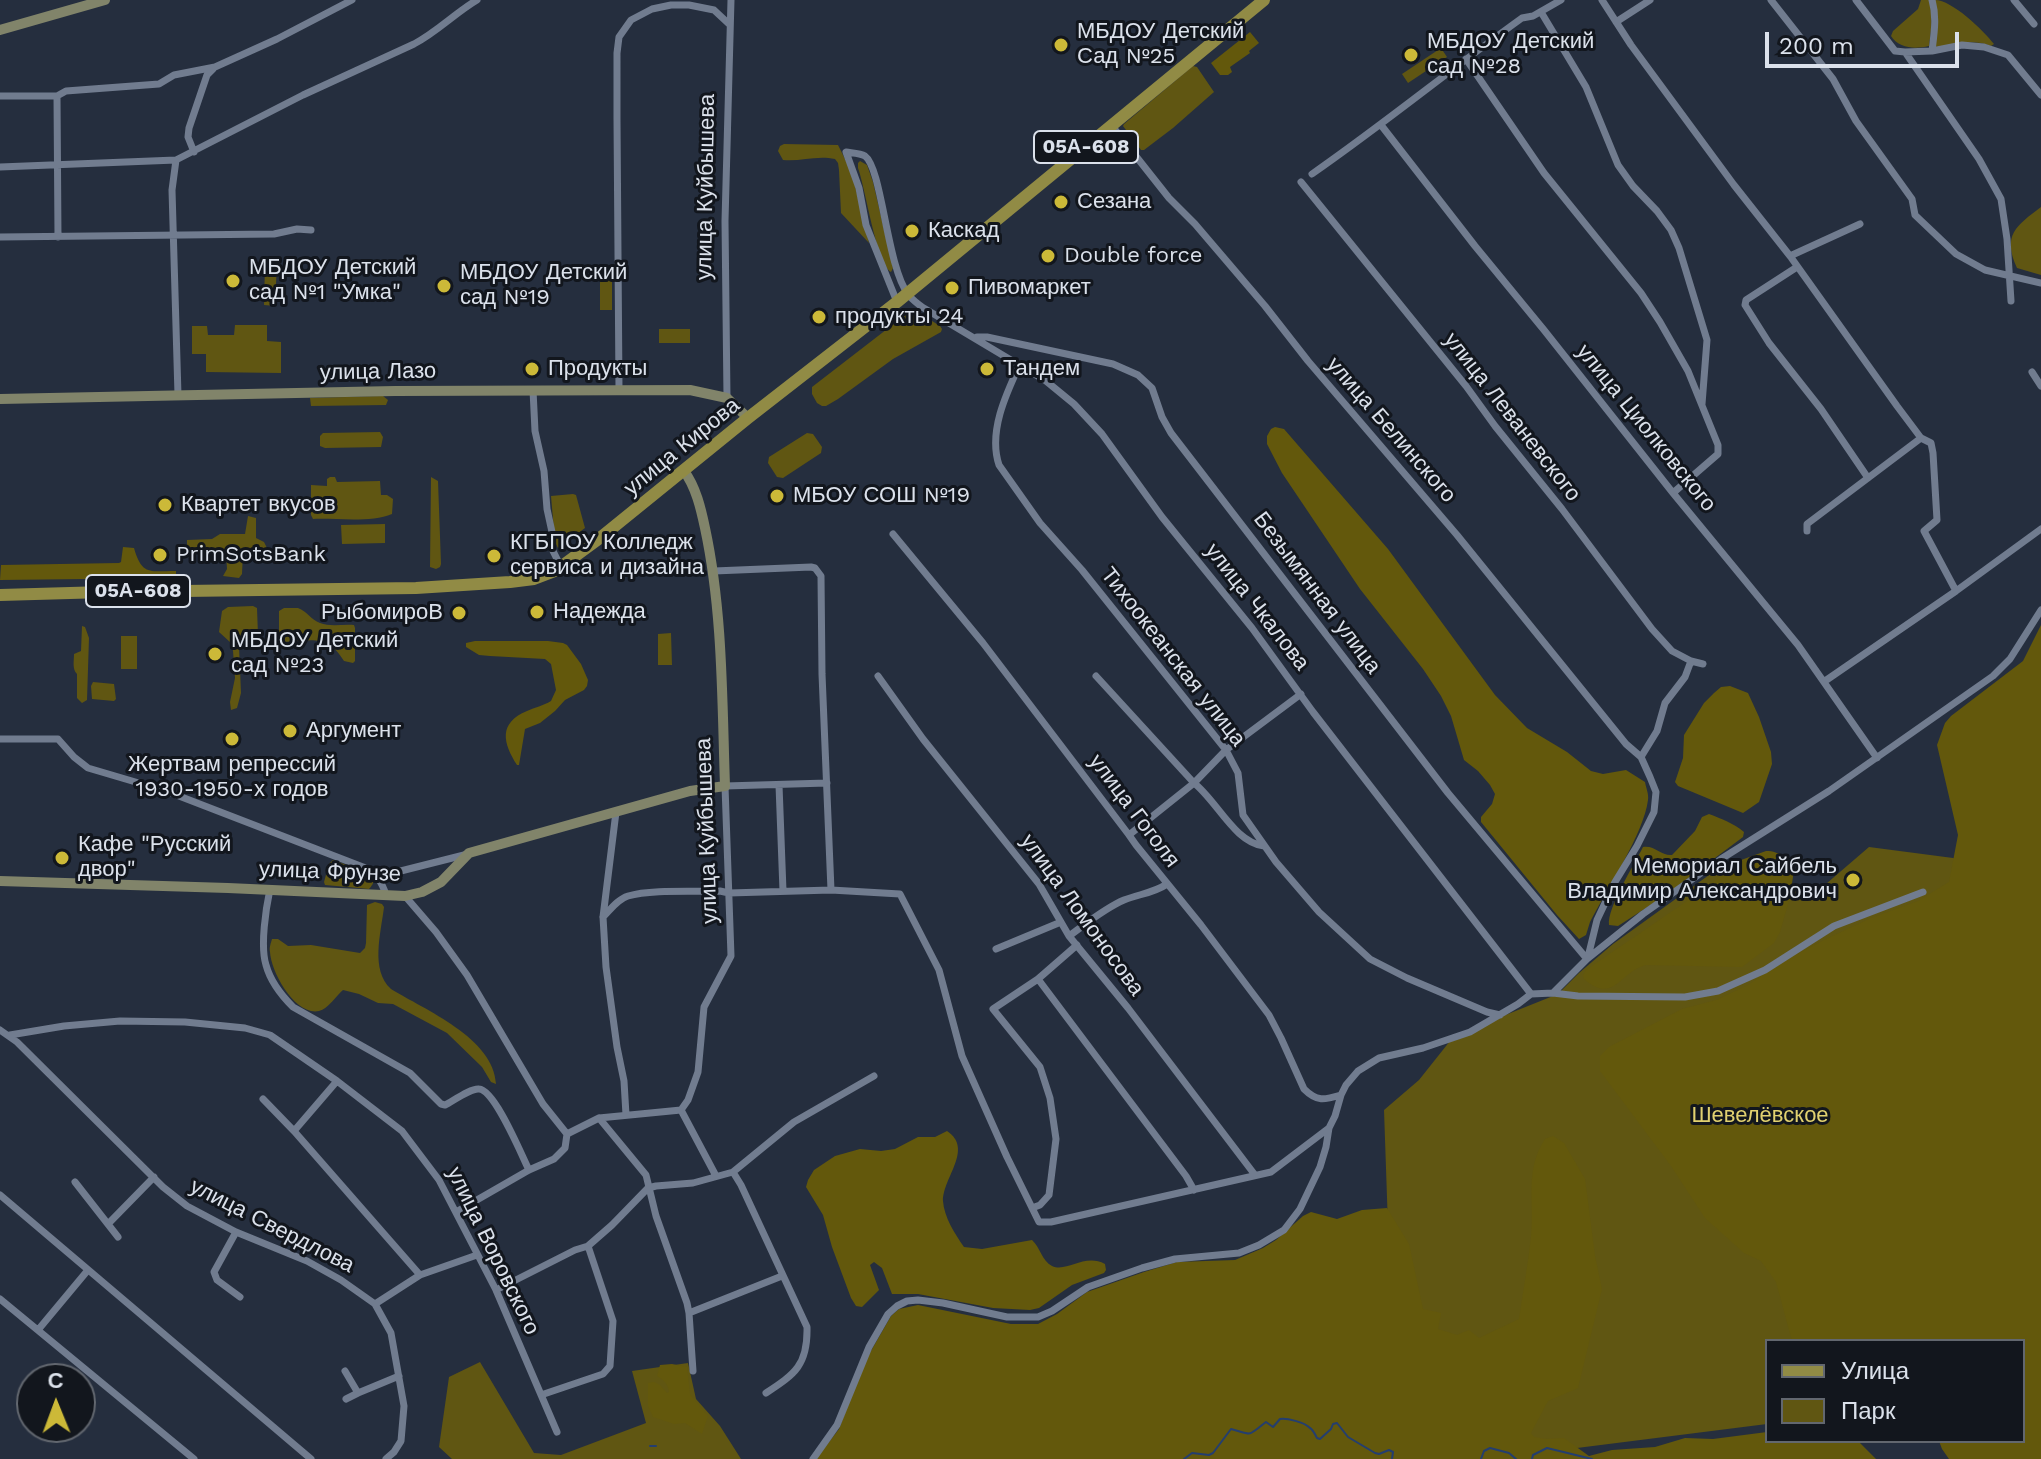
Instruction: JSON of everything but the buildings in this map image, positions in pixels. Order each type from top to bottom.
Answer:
[{"type":"main road","points":[[0,30],[63,5],[105,0]]},
{"type":"main road","name":"улица Кирова","points":[[0,595],[449,587],[534,579],[561,567],[902,298],[1264,0]]},
{"type":"main road","name":"улица Лазо","points":[[0,399],[619,389],[690,390],[727,398]]},
{"type":"main road","points":[[727,398],[748,418]]},
{"type":"main road","name":"улица Куйбышева","points":[[684,471],[691,481],[703,518],[714,571],[725,786]]},
{"type":"main road","points":[[469,853],[690,791],[725,786]]},
{"type":"main road","name":"улица Фрунзе","points":[[0,881],[405,896],[441,882],[469,853]]},
{"type":"street","points":[[0,96],[57,96],[66,91],[159,84],[174,75],[215,67],[352,0]]},
{"type":"street","points":[[0,167],[176,160],[292,100],[427,38],[477,0]]},
{"type":"street","name":"улица Куйбышева","points":[[727,398],[725,235],[731,0]]},
{"type":"street","points":[[1312,174],[1522,18],[1541,12],[1561,0]]},
{"type":"street","points":[[1602,0],[1921,438],[1931,443],[1937,516],[1936,522],[1924,531],[1956,591]]},
{"type":"street","points":[[1616,22],[1650,0]]},
{"type":"street","points":[[1771,0],[1833,79],[1856,121],[1912,199],[1915,215],[1956,254],[1977,267],[2041,283]]},
{"type":"street","points":[[1856,0],[1895,51],[1932,51],[1973,45],[2008,55],[2041,95]]},
{"type":"street","points":[[1932,0],[1935,28],[1932,51]]},
{"type":"street","points":[[2014,0],[2034,24]]},
{"type":"street","points":[[619,389],[619,37],[631,20],[652,9],[671,5],[714,10],[729,24]]},
{"type":"street","points":[[1541,12],[1586,87],[1618,165],[1671,230],[1679,248],[1707,340],[1702,406]]},
{"type":"street","points":[[1905,52],[1979,159],[2001,199],[2011,301]]},
{"type":"street","points":[[1466,59],[1544,173],[1641,293],[1679,353],[1718,445],[1718,454],[1673,493]]},
{"type":"street","points":[[194,152],[188,137],[189,128],[207,75],[215,67]]},
{"type":"street","points":[[57,96],[58,237]]},
{"type":"street","name":"улица Циолковского","points":[[1381,125],[1673,493],[1798,645],[1877,758]]},
{"type":"street","name":"улица Белинского","points":[[1112,126],[1169,198],[1195,224],[1457,535],[1626,744],[1641,757]]},
{"type":"street","points":[[846,152],[862,154],[869,160],[902,298],[866,225],[859,188],[846,152]]},
{"type":"street","points":[[176,160],[172,190],[178,395]]},
{"type":"street","name":"улица Леваневского","points":[[1301,182],[1466,386],[1652,629],[1672,651],[1703,664]]},
{"type":"street","points":[[1790,256],[1860,224]]},
{"type":"street","points":[[0,237],[274,234],[297,229],[311,230]]},
{"type":"street","points":[[1797,267],[1746,300],[1745,305],[1769,343],[1821,409],[1868,478]]},
{"type":"street","name":"улица Чкалова","points":[[902,298],[1020,364],[1061,392],[1102,434],[1162,517],[1252,628],[1531,994]]},
{"type":"street","name":"Безымянная улица","points":[[972,337],[987,337],[1113,364],[1138,375],[1149,384],[1171,433],[1448,793],[1587,959]]},
{"type":"street","name":"Тихоокеанская улица","points":[[1020,364],[1008,388],[997,430],[995,447],[999,465],[1040,523],[1091,581],[1226,750],[1238,773],[1243,815],[1264,846],[1319,912],[1370,959],[1407,978],[1500,1015]]},
{"type":"street","points":[[2032,372],[2041,386]]},
{"type":"street","points":[[533,390],[535,431],[552,532],[550,545],[561,567]]},
{"type":"street","points":[[1807,531],[1807,524],[1921,438]]},
{"type":"street","points":[[1825,681],[2041,529]]},
{"type":"street","name":"улица Гоголя","points":[[893,534],[983,643],[1269,1015],[1304,1089],[1318,1099],[1341,1095]]},
{"type":"street","points":[[714,571],[804,567],[815,568],[819,572],[831,890]]},
{"type":"street","points":[[1553,993],[1587,959],[1643,914],[1708,868],[1829,791],[1993,676],[2010,659],[2041,610]]},
{"type":"street","points":[[1587,959],[1597,920],[1654,812],[1656,792],[1641,757],[1657,731],[1665,703],[1685,677],[1691,661]]},
{"type":"street","name":"улица Ломоносова","points":[[878,676],[923,739],[1039,884],[1069,936],[1255,1175]]},
{"type":"street","points":[[1096,676],[1204,791],[1235,829],[1249,842],[1264,846]]},
{"type":"street","points":[[1129,835],[1194,783],[1226,750],[1301,694]]},
{"type":"street","points":[[0,739],[58,739],[88,768],[166,791],[370,871],[383,885],[386,895]]},
{"type":"street","points":[[725,786],[827,783]]},
{"type":"street","points":[[779,785],[783,891]]},
{"type":"street","name":"улица Куйбышева","points":[[681,1110],[698,1072],[704,1007],[731,956],[725,786]]},
{"type":"street","points":[[616,812],[603,917],[626,1115]]},
{"type":"street","points":[[377,877],[469,853]]},
{"type":"street","points":[[1069,936],[1119,903],[1167,884]]},
{"type":"street","points":[[270,889],[265,959],[270,974],[288,1003],[410,1073],[441,1104],[445,1105],[479,1088],[490,1094],[529,1170]]},
{"type":"street","points":[[603,917],[627,896],[659,892],[831,890],[900,894],[939,970],[962,1056],[1039,1222],[1051,1222],[1271,1172],[1329,1128]]},
{"type":"street","points":[[813,1459],[837,1425],[869,1347],[888,1314],[907,1301],[943,1303],[1007,1317],[1038,1317],[1088,1287],[1175,1259],[1239,1253],[1284,1230],[1311,1190],[1341,1095],[1352,1076],[1371,1061],[1453,1038],[1500,1015],[1531,994],[1685,997],[1718,991],[1765,970],[1834,926],[1923,892]]},
{"type":"street","points":[[405,896],[467,975],[543,1104],[567,1134],[561,1154],[456,1212]]},
{"type":"street","points":[[996,949],[1061,922]]},
{"type":"street","points":[[1032,1208],[1040,1205],[1049,1195],[1056,1139],[1050,1098],[1040,1067],[993,1009],[1038,979],[1077,945]]},
{"type":"street","points":[[1038,979],[1194,1190]]},
{"type":"street","name":"улица Воровского","points":[[10,1035],[120,1021],[185,1022],[245,1028],[270,1035],[337,1081],[402,1131],[431,1166],[496,1290],[557,1432]]},
{"type":"street","name":"улица Свердлова","points":[[0,1030],[10,1035],[187,1206],[236,1232],[307,1261],[375,1304],[391,1333],[404,1399],[399,1446],[386,1459]]},
{"type":"street","points":[[496,1290],[588,1246],[648,1188],[693,1183],[733,1172],[794,1122],[874,1076]]},
{"type":"street","points":[[294,1131],[337,1081]]},
{"type":"street","points":[[263,1099],[420,1275]]},
{"type":"street","points":[[567,1134],[599,1118],[681,1110],[716,1176]]},
{"type":"street","points":[[599,1118],[644,1171],[689,1313],[693,1371]]},
{"type":"street","points":[[733,1172],[807,1327],[806,1346],[799,1367],[766,1393]]},
{"type":"street","points":[[108,1224],[154,1177]]},
{"type":"street","points":[[75,1182],[118,1237]]},
{"type":"street","points":[[0,1195],[311,1459]]},
{"type":"street","points":[[236,1232],[214,1272],[217,1280],[240,1297]]},
{"type":"street","points":[[541,1395],[603,1374],[610,1366],[613,1321],[588,1246]]},
{"type":"street","points":[[375,1304],[420,1275],[477,1255]]},
{"type":"street","points":[[38,1330],[88,1270]]},
{"type":"street","points":[[689,1313],[782,1276]]},
{"type":"street","points":[[0,1299],[194,1459]]},
{"type":"street","points":[[345,1371],[358,1393]]},
{"type":"street","points":[[346,1399],[399,1376]]},
{"type":"green space","points":[[1921,0],[1929,0],[1931,5],[1929,46],[1903,46],[1891,36],[1918,9]]},
{"type":"green space","points":[[1935,0],[1958,10],[1994,44],[1970,42],[1935,47]]},
{"type":"green space","points":[[1250,32],[1259,43],[1230,67],[1232,72],[1220,75],[1211,63]]},
{"type":"green space","points":[[1441,48],[1447,57],[1408,83],[1402,74]]},
{"type":"green space","points":[[1193,66],[1197,67],[1214,92],[1173,128],[1141,150],[1124,124]]},
{"type":"green space","points":[[784,144],[838,145],[852,173],[869,243],[841,213],[839,170],[835,159],[783,160],[778,151]]},
{"type":"green space","points":[[860,161],[867,165],[873,182],[893,268],[891,272],[876,240],[858,168]]},
{"type":"green space","points":[[2041,207],[2041,275],[2017,268],[2011,239],[2018,226]]},
{"type":"green space","points":[[277,262],[275,306],[264,305],[265,264]]},
{"type":"green space","points":[[600,273],[612,273],[612,310],[600,310]]},
{"type":"green space","points":[[913,309],[940,326],[941,332],[893,359],[826,406],[817,403],[812,387]]},
{"type":"green space","points":[[235,325],[267,325],[267,341],[281,342],[281,373],[206,372],[206,354],[192,354],[192,326],[207,326],[208,335],[234,335]]},
{"type":"green space","points":[[659,329],[690,329],[690,343],[659,343]]},
{"type":"green space","points":[[383,396],[388,400],[386,405],[311,406],[310,398]]},
{"type":"green space","points":[[1275,427],[1284,429],[1388,549],[1495,695],[1527,728],[1591,771],[1603,774],[1626,770],[1645,782],[1648,800],[1640,829],[1586,935],[1579,939],[1481,822],[1495,794],[1478,771],[1464,760],[1451,716],[1441,696],[1360,589],[1282,473],[1267,444],[1267,436]]},
{"type":"green space","points":[[380,432],[383,437],[381,447],[320,446],[323,433]]},
{"type":"green space","points":[[807,433],[813,434],[822,447],[821,453],[783,478],[777,477],[768,463],[769,457]]},
{"type":"green space","points":[[330,477],[335,477],[337,482],[380,481],[381,495],[393,499],[392,514],[364,519],[313,519],[311,485],[327,486]]},
{"type":"green space","points":[[431,477],[438,481],[441,564],[436,569],[430,567]]},
{"type":"green space","points":[[576,495],[585,528],[558,548],[551,496]]},
{"type":"green space","points":[[248,516],[256,518],[256,538],[264,542],[267,548],[265,551],[243,552],[239,578],[223,576],[227,569],[226,553],[187,550],[187,540],[212,539],[220,534],[245,534]]},
{"type":"green space","points":[[385,524],[385,543],[342,544],[341,525]]},
{"type":"green space","points":[[123,547],[134,548],[144,568],[176,571],[176,578],[0,580],[1,565],[119,563]]},
{"type":"green space","points":[[228,607],[257,608],[258,635],[239,646],[241,693],[237,708],[231,710],[235,678],[233,651],[231,643],[219,632],[222,611]]},
{"type":"green space","points":[[298,608],[317,622],[354,625],[355,661],[344,661],[325,642],[279,641],[279,611]]},
{"type":"green space","points":[[2041,625],[2041,1459],[1949,1459],[1940,1443],[2025,1443],[2025,1339],[1791,1339],[1776,1282],[1761,1261],[1744,1253],[1705,1218],[1671,1166],[1600,1071],[1600,1056],[1609,1047],[1682,1009],[1716,1000],[1748,985],[1782,962],[1824,940],[1918,901],[1949,882],[1958,835],[1937,745],[1951,716],[2023,661]]},
{"type":"green space","points":[[82,626],[89,638],[87,700],[82,703],[77,698],[74,654],[81,651]]},
{"type":"green space","points":[[671,633],[672,665],[658,665],[658,634]]},
{"type":"green space","points":[[121,636],[137,636],[137,669],[121,669]]},
{"type":"green space","points":[[466,643],[563,643],[581,664],[588,680],[584,690],[565,700],[540,723],[525,729],[519,765],[506,741],[507,728],[518,716],[551,701],[556,690],[551,664],[545,659],[479,655],[466,647]]},
{"type":"green space","points":[[93,682],[114,684],[116,699],[92,699]]},
{"type":"green space","points":[[1730,686],[1748,693],[1771,752],[1772,764],[1759,802],[1743,813],[1675,782],[1683,758],[1684,735],[1704,703],[1721,687]]},
{"type":"green space","points":[[1709,814],[1740,829],[1744,832],[1743,837],[1663,897],[1618,926],[1609,925],[1617,898],[1643,847],[1672,855],[1695,831],[1702,817]]},
{"type":"green space","name":"Шевелёвское","points":[[1869,847],[1953,858],[2041,881],[2023,1339],[1765,1339],[1765,1424],[1577,1448],[1353,1407],[1389,1256],[1384,1110],[1419,1080],[1450,1041],[1558,994],[1613,944],[1716,870],[1812,896]]},
{"type":"green space","points":[[1766,851],[1779,854],[1794,870],[1790,897],[1774,943],[1742,967],[1646,965],[1610,988],[1603,989],[1584,979],[1586,970],[1716,880],[1730,864]]},
{"type":"green space","points":[[333,860],[373,875],[372,886],[369,889],[325,885],[329,864]]},
{"type":"green space","points":[[375,902],[384,907],[378,951],[385,981],[391,989],[439,1016],[471,1039],[484,1053],[496,1084],[447,1033],[393,1004],[378,1003],[343,990],[322,1010],[310,1011],[301,1007],[286,991],[271,960],[272,939],[278,939],[288,946],[311,945],[360,953],[366,943],[367,905]]},
{"type":"green space","points":[[947,1131],[955,1138],[958,1155],[943,1201],[950,1225],[964,1247],[982,1249],[1032,1240],[1052,1266],[1097,1261],[1105,1264],[1104,1273],[1072,1285],[1039,1308],[1030,1310],[993,1308],[918,1294],[892,1294],[882,1268],[874,1262],[870,1265],[879,1290],[862,1307],[856,1306],[832,1247],[823,1215],[806,1187],[808,1180],[814,1170],[835,1156],[860,1149],[895,1149],[918,1137],[935,1137]]},
{"type":"green space","points":[[1553,1136],[1564,1143],[1585,1179],[1602,1289],[1578,1388],[1548,1401],[1531,1433],[1534,1437],[1564,1438],[1589,1456],[1612,1450],[1655,1447],[1685,1438],[1713,1439],[1765,1432],[1765,1443],[1860,1443],[1876,1459],[816,1459],[839,1429],[864,1363],[891,1316],[899,1309],[918,1305],[1011,1324],[1038,1324],[1087,1292],[1144,1272],[1177,1262],[1235,1260],[1276,1240],[1311,1212],[1337,1219],[1362,1210],[1387,1208],[1409,1244],[1423,1309],[1441,1313],[1438,1329],[1457,1335],[1469,1330],[1479,1338],[1519,1319],[1531,1237],[1532,1175],[1545,1139]]},
{"type":"green space","points":[[480,1362],[534,1453],[561,1455],[646,1423],[632,1371],[688,1363],[696,1399],[720,1426],[741,1459],[452,1459],[439,1447],[449,1377]]},
{"type":"green space","points":[[660,1365],[687,1367],[690,1394],[708,1416],[702,1434],[685,1423],[674,1424],[653,1417],[648,1406],[648,1383],[654,1382],[669,1392],[665,1382],[657,1376]]},
{"type":"waterway","points":[[1184,1459],[1192,1453],[1213,1453],[1231,1429],[1250,1433],[1266,1422],[1273,1427],[1280,1419],[1304,1424],[1320,1439],[1337,1423],[1348,1437],[1375,1453],[1393,1452],[1392,1459]]},
{"type":"waterway","points":[[650,1446],[656,1446]]},
{"type":"waterway","points":[[1481,1459],[1484,1451],[1490,1448],[1509,1453],[1516,1459]]},
{"type":"waterway","points":[[1532,1459],[1533,1455],[1547,1448],[1592,1459]]},
{"type":"place","name":"МБДОУ Детский Сад №25","points":[[1061,45]]},
{"type":"place","name":"МБДОУ Детский сад №28","points":[[1411,55]]},
{"type":"place","name":"Сезана","points":[[1061,202]]},
{"type":"place","name":"Каскад","points":[[912,231]]},
{"type":"place","name":"Double force","points":[[1048,256]]},
{"type":"place","name":"МБДОУ Детский сад №1 \"Умка\"","points":[[233,281]]},
{"type":"place","name":"МБДОУ Детский сад №19","points":[[444,286]]},
{"type":"place","name":"Пивомаркет","points":[[952,288]]},
{"type":"place","name":"продукты 24","points":[[819,317]]},
{"type":"place","name":"Продукты","points":[[532,369]]},
{"type":"place","name":"Тандем","points":[[987,369]]},
{"type":"place","name":"МБОУ СОШ №19","points":[[777,496]]},
{"type":"place","name":"Квартет вкусов","points":[[165,505]]},
{"type":"place","name":"PrimSotsBank","points":[[160,555]]},
{"type":"place","name":"КГБПОУ Колледж сервиса и дизайна","points":[[494,556]]},
{"type":"place","name":"Надежда","points":[[537,612]]},
{"type":"place","name":"РыбомироВ","points":[[459,613]]},
{"type":"place","name":"МБДОУ Детский сад №23","points":[[215,654]]},
{"type":"place","name":"Аргумент","points":[[290,731]]},
{"type":"place","name":"Жертвам репрессий 1930-1950-х годов","points":[[232,739]]},
{"type":"place","name":"Кафе \"Русский двор\"","points":[[62,858]]},
{"type":"place","name":"Мемориал Сайбель Владимир Александрович","points":[[1853,880]]}]
